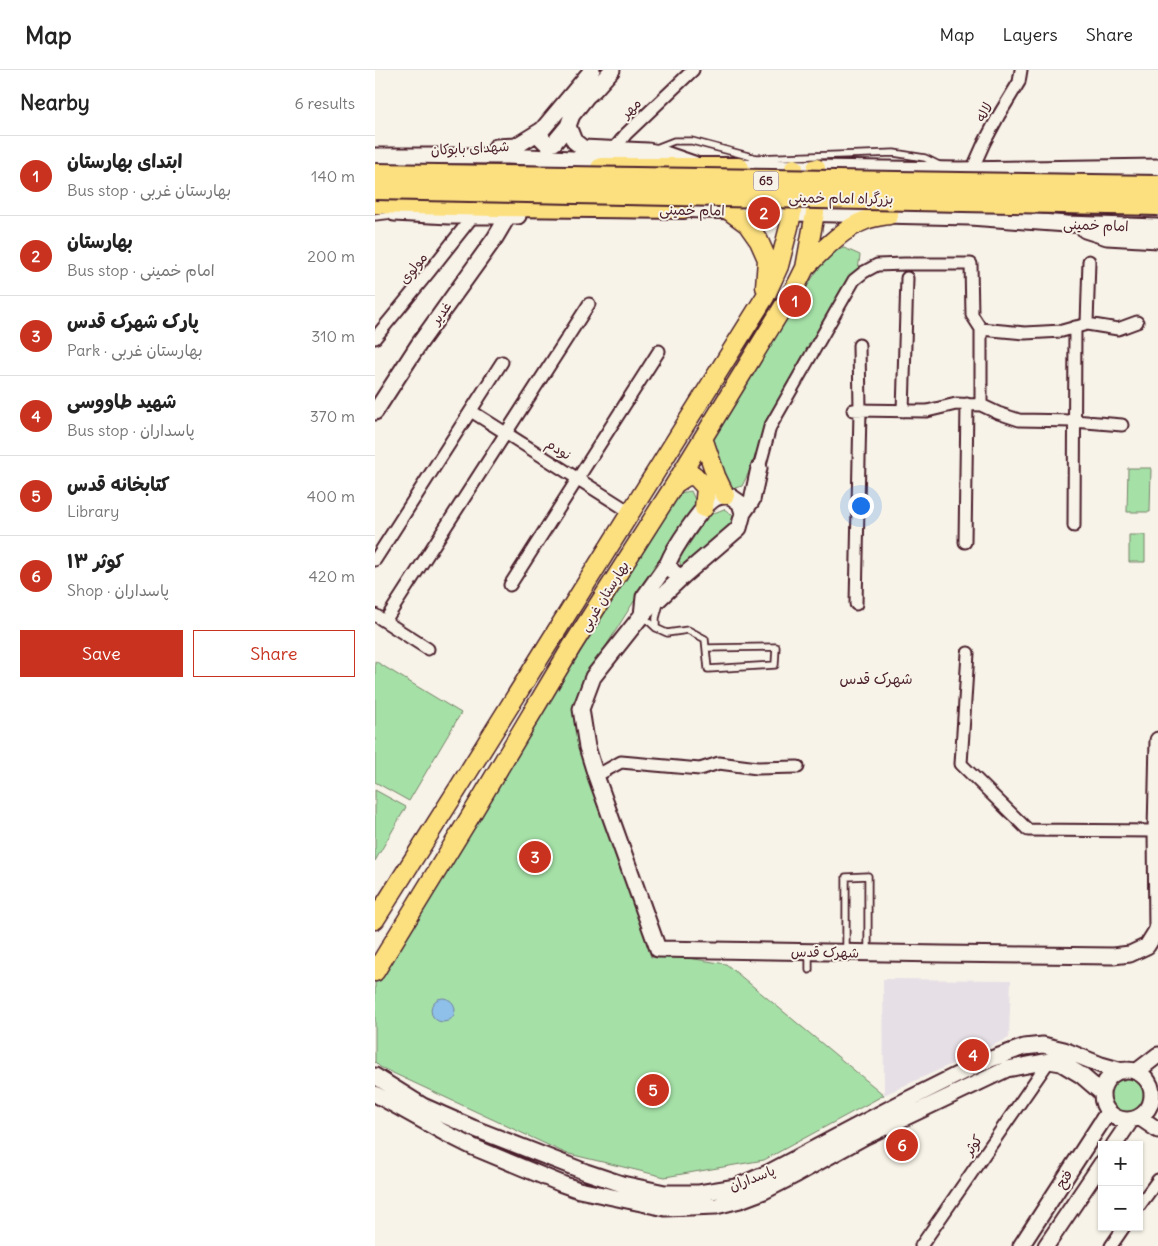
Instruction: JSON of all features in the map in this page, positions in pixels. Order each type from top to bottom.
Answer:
[{"type":"highway","points":[[375,169],[739,168]]},
{"type":"highway","name":"بزرگراه امام خمینی","points":[[375,174],[1158,186]]},
{"type":"highway","name":"بزرگراه امام خمینی","points":[[375,189],[1158,205]]},
{"type":"highway","points":[[375,203],[684,208]]},
{"type":"main road","name":"شهدای بابوکان","points":[[375,155],[439,149],[516,146],[542,130],[592,70]]},
{"type":"main road","points":[[542,130],[541,138],[547,144],[554,143],[568,126],[572,115],[582,102],[611,70]]},
{"type":"main road","points":[[568,126],[574,141],[583,148],[648,150],[701,166]]},
{"type":"main road","points":[[375,155],[507,156],[739,168],[972,170],[1158,167]]},
{"type":"main road","name":"بهارستان غربی","points":[[375,920],[765,296],[779,266],[792,214],[794,168]]},
{"type":"main road","name":"بهارستان غربی","points":[[375,972],[572,646],[675,484],[797,284],[805,268],[815,213],[816,168]]},
{"type":"main road","points":[[1036,169],[1022,175],[1015,181],[1009,196],[1014,205],[1039,222]]},
{"type":"main road","name":"امام خمینی","points":[[375,212],[508,216],[684,208],[792,214],[970,217],[1067,224],[1158,227]]},
{"type":"main road","points":[[728,210],[747,224],[759,241],[767,258],[765,296]]},
{"type":"main road","points":[[805,268],[847,230],[867,220],[889,215]]},
{"type":"main road","name":"غدیر","points":[[375,412],[419,344],[495,238],[508,216]]},
{"type":"main road","points":[[1067,224],[1107,237],[1158,240]]},
{"type":"main road","points":[[752,317],[760,315],[768,319],[771,328]]},
{"type":"main road","points":[[703,438],[715,476],[730,497],[740,503],[743,513]]},
{"type":"main road","points":[[642,615],[644,597],[668,563],[673,551],[704,508],[714,499],[730,497],[750,483],[759,468]]},
{"type":"main road","points":[[668,563],[676,575],[683,576],[739,528],[743,513],[752,500],[759,468]]},
{"type":"main road","points":[[675,484],[686,477],[694,475],[697,477],[706,488],[704,508]]},
{"type":"main road","name":"شهرک قدس","points":[[683,576],[642,615],[593,677],[581,709],[587,747],[658,949],[1113,956],[1130,954],[1147,946],[1157,930],[1156,831],[1158,740]]},
{"type":"main road","points":[[452,798],[473,812]]},
{"type":"main road","name":"پاسداران","points":[[375,1076],[423,1106],[473,1128],[586,1172],[622,1184],[665,1193],[699,1193],[736,1187],[770,1172],[983,1062],[1024,1047],[1043,1046],[1064,1050],[1101,1065],[1129,1072]]},
{"type":"main road","points":[[1129,1072],[1158,1055]]},
{"type":"main road","name":"پاسداران","points":[[375,1094],[459,1140],[548,1178],[579,1190],[665,1208],[716,1206],[763,1191],[864,1137],[1007,1069],[1049,1061],[1061,1063],[1081,1075],[1102,1093]]},
{"type":"main road","points":[[1129,1072],[1143,1076],[1155,1093],[1146,1112],[1135,1118],[1123,1120],[1114,1117],[1103,1105],[1103,1088],[1113,1074],[1129,1072]]},
{"type":"main road","name":"فتح","points":[[1021,1246],[1108,1112]]},
{"type":"main road","points":[[1135,1118],[1158,1130]]},
{"type":"main road","points":[[1117,1141],[1135,1118]]},
{"type":"main road","points":[[548,1178],[557,1176],[561,1170],[556,1160]]},
{"type":"main road","name":"فتح","points":[[1046,1246],[1098,1169]]},
{"type":"main road","points":[[579,1190],[577,1182],[580,1176],[586,1172]]},
{"type":"street","name":"مهر","points":[[614,149],[626,134],[693,70]]},
{"type":"street","name":"لاله","points":[[972,170],[984,142],[1019,82],[1021,70]]},
{"type":"street","name":"مولوی","points":[[375,338],[473,216]]},
{"type":"street","points":[[1087,324],[1089,261]]},
{"type":"street","points":[[759,468],[770,428],[840,304],[854,280],[877,265],[971,264],[972,315],[981,328],[981,405]]},
{"type":"street","points":[[903,411],[907,278]]},
{"type":"street","points":[[428,649],[380,618],[506,433],[589,304]]},
{"type":"street","points":[[981,328],[1025,333],[1062,331],[1087,324],[1118,329],[1137,322]]},
{"type":"street","points":[[1073,526],[1075,327]]},
{"type":"street","points":[[856,604],[859,345]]},
{"type":"street","points":[[510,585],[659,352]]},
{"type":"street","points":[[375,560],[502,362]]},
{"type":"street","points":[[857,410],[927,411],[956,404],[967,404],[981,405],[1019,420],[1123,424]]},
{"type":"street","points":[[965,542],[967,404]]},
{"type":"street","name":"نودم","points":[[471,411],[630,512]]},
{"type":"street","points":[[968,653],[961,764],[1028,830],[1156,831]]},
{"type":"street","points":[[597,776],[621,762],[700,769],[719,763],[757,768],[798,767]]},
{"type":"street","name":"کوثر","points":[[921,1246],[1049,1061]]},
{"type":"street","points":[[1143,1201],[1158,1180]]},
{"type":"street","points":[[1111,1246],[1122,1231]]},
{"type":"lane","points":[[648,150],[674,141],[692,141],[756,158],[894,153],[925,158],[947,170]]},
{"type":"lane","points":[[375,217],[411,214]]},
{"type":"lane","points":[[656,628],[656,618],[663,595]]},
{"type":"lane","points":[[642,615],[656,628],[667,633],[688,630],[705,639],[708,669],[775,665],[776,647],[706,648]]},
{"type":"lane","points":[[846,953],[847,877],[869,876],[868,953]]},
{"type":"lane","points":[[809,952],[809,970]]},
{"type":"shaded area","points":[[883,979],[1011,980],[1009,1038],[884,1095]]},
{"type":"green space","points":[[844,248],[860,255],[858,271],[766,426],[753,464],[742,486],[728,490],[707,437],[829,253]]},
{"type":"green space","points":[[1128,468],[1151,468],[1150,512],[1127,512]]},
{"type":"green space","points":[[691,491],[696,502],[591,670],[573,706],[589,775],[651,957],[682,957],[726,964],[884,1095],[764,1160],[665,1177],[565,1153],[380,1067],[375,1062],[375,983],[679,493]]},
{"type":"green space","points":[[724,509],[734,516],[729,526],[682,570],[679,559],[709,515]]},
{"type":"green space","points":[[1129,535],[1145,535],[1145,562],[1129,562]]},
{"type":"green space","points":[[375,661],[461,713],[409,801],[375,782]]},
{"type":"green space","points":[[375,790],[406,807],[375,861]]},
{"type":"green space","points":[[1127,1075],[1141,1081],[1147,1095],[1141,1109],[1127,1115],[1113,1109],[1107,1095],[1113,1081]]},
{"type":"water","points":[[443,998],[451,1002],[455,1010],[451,1018],[443,1022],[435,1018],[431,1010],[435,1002]]},
{"type":"place","name":"بهارستان","points":[[764,213]]},
{"type":"place","name":"ابتدای بهارستان","points":[[795,301]]},
{"type":"place","name":"پارک شهرک قدس","points":[[535,857]]},
{"type":"place","name":"شهید طاووسی","points":[[973,1055]]},
{"type":"place","name":"کتابخانه قدس","points":[[653,1090]]},
{"type":"place","name":"کوثر ۱۳","points":[[902,1145]]},
{"type":"district","name":"شهرک قدس","points":[[876,679]]}]
